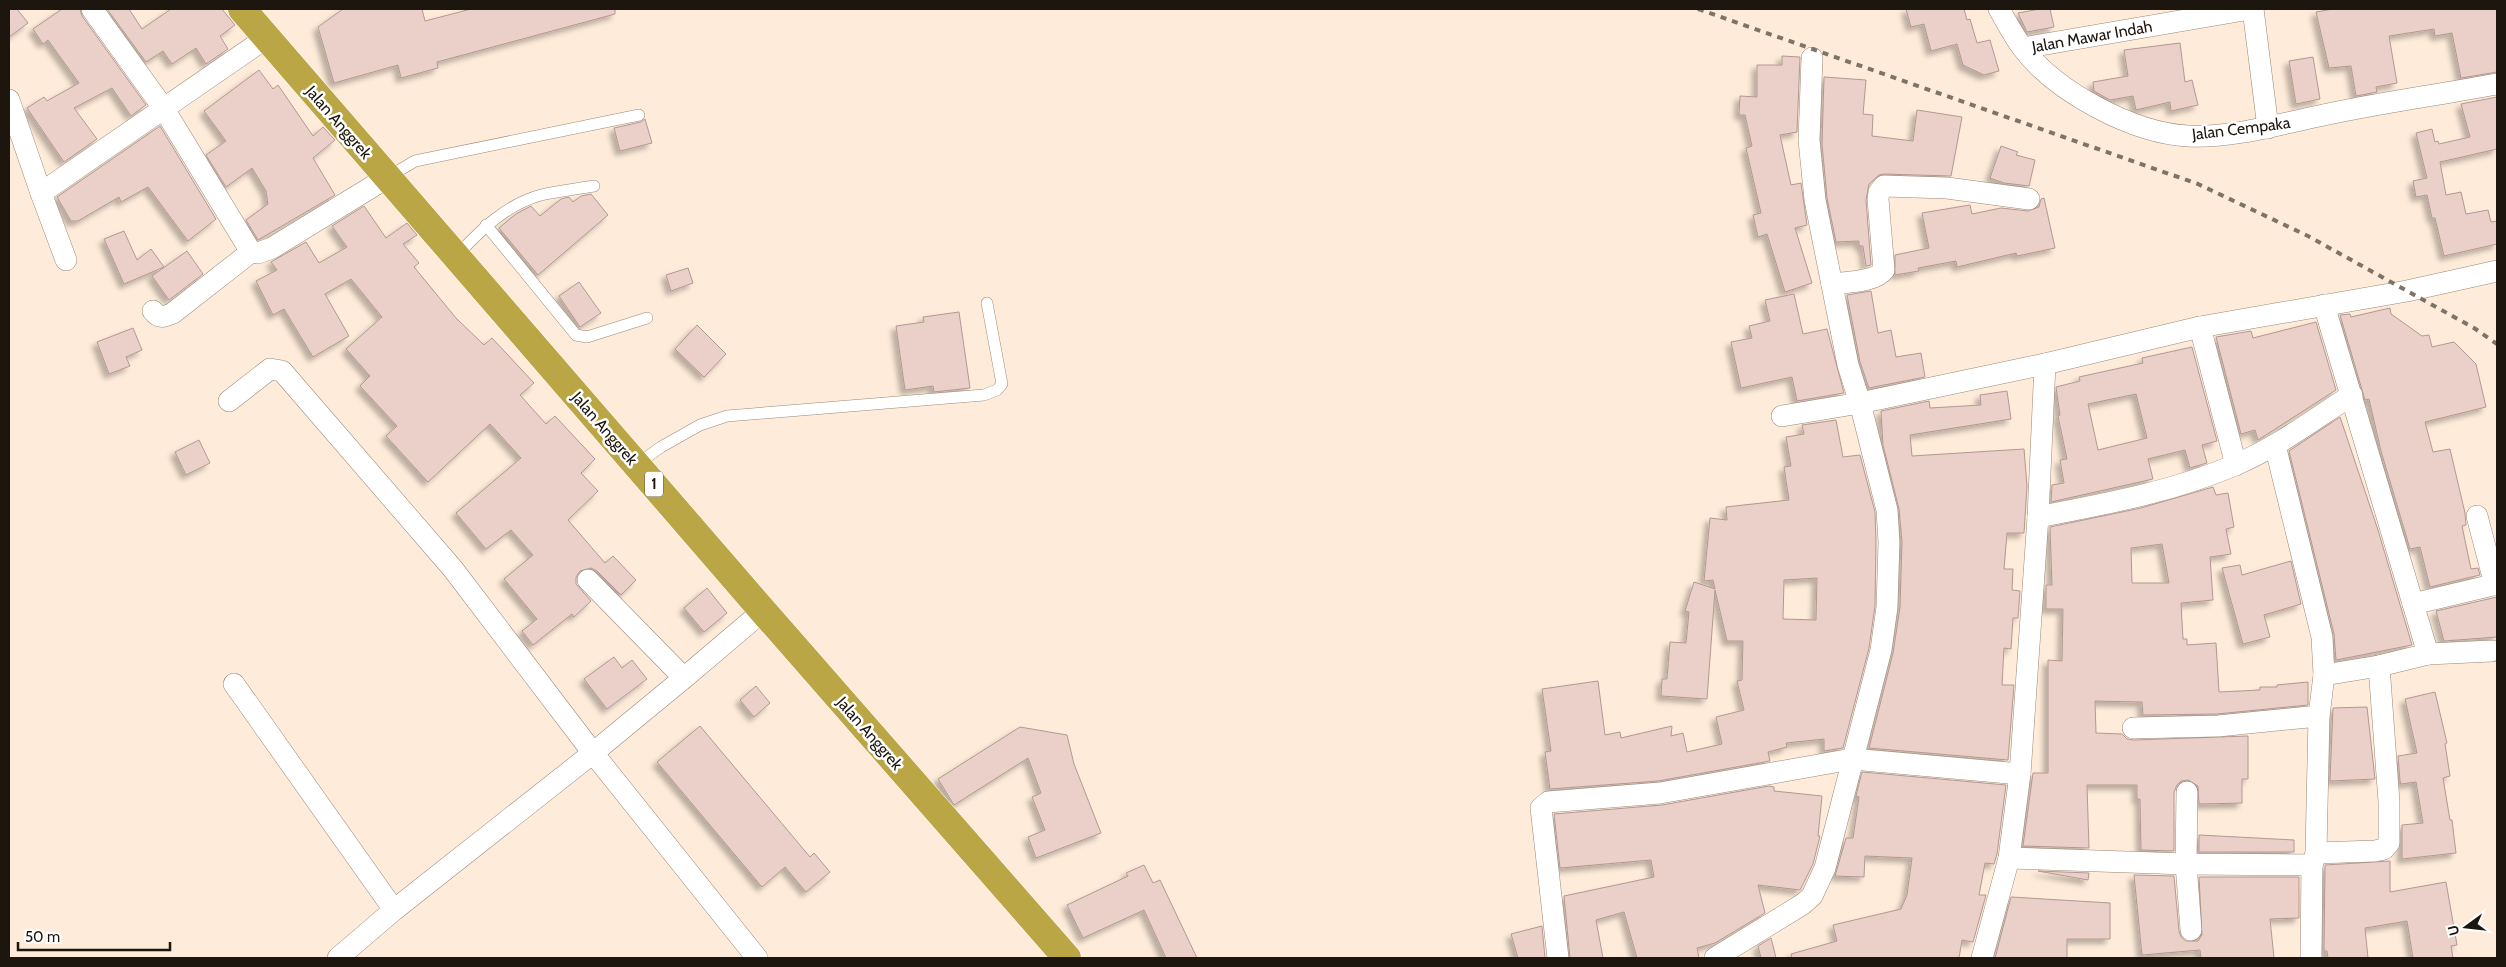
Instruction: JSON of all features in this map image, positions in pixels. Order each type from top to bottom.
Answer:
[{"type":"highway","name":"Jalan Anggrek","points":[[242,9],[456,256],[642,461],[763,611],[1067,958]]},
{"type":"street","points":[[92,9],[164,109],[251,252]]},
{"type":"street","name":"Jalan Cempaka","points":[[1998,9],[2023,48],[2063,88],[2086,102],[2125,120],[2154,129],[2188,136],[2268,128],[2319,116],[2497,84]]},
{"type":"street","points":[[2252,9],[2268,128]]},
{"type":"street","name":"Jalan Mawar Indah","points":[[2023,48],[2252,9]]},
{"type":"street","points":[[41,193],[266,38]]},
{"type":"street","points":[[1715,958],[1763,930],[1812,896],[1825,868],[1881,650],[1887,607],[1889,572],[1887,510],[1860,403],[1848,365],[1815,200],[1809,140],[1812,58]]},
{"type":"street","points":[[9,100],[66,260]]},
{"type":"street","points":[[153,311],[157,316],[164,318],[251,252],[258,253],[272,248],[388,177]]},
{"type":"street","points":[[1832,284],[1872,277],[1881,274],[1884,270],[1878,199],[1884,186],[1946,188],[2029,199]]},
{"type":"street","points":[[1782,416],[1860,403],[2045,364],[2200,327],[2497,271]]},
{"type":"street","points":[[2324,305],[2428,654]]},
{"type":"street","points":[[2200,327],[2236,465]]},
{"type":"street","points":[[1982,958],[2009,858],[2020,774],[2038,517],[2045,364]]},
{"type":"street","points":[[229,400],[270,369],[282,371],[453,569],[593,753],[758,958]]},
{"type":"street","points":[[2038,517],[2173,489],[2236,465],[2275,445],[2352,395]]},
{"type":"street","points":[[2275,445],[2322,637],[2324,675],[2319,716],[2311,958]]},
{"type":"street","points":[[2413,604],[2496,585],[2476,516]]},
{"type":"street","points":[[588,580],[684,678]]},
{"type":"street","points":[[338,958],[394,910],[593,753],[763,611]]},
{"type":"street","points":[[2324,675],[2379,666],[2428,654],[2492,650]]},
{"type":"street","points":[[2009,858],[2186,864],[2314,859],[2384,849],[2389,843],[2389,802],[2379,666]]},
{"type":"street","points":[[234,684],[394,910]]},
{"type":"street","points":[[2133,728],[2218,726],[2319,716]]},
{"type":"street","points":[[1558,958],[1541,808],[1543,804],[1548,802],[1660,793],[1852,759],[2020,774]]},
{"type":"street","points":[[2187,792],[2186,864],[2191,930]]},
{"type":"lane","points":[[388,177],[415,160],[639,115]]},
{"type":"lane","points":[[456,256],[486,225],[513,206],[540,195],[594,186]]},
{"type":"lane","points":[[486,225],[576,335],[587,337],[647,318]]},
{"type":"lane","points":[[642,461],[661,447],[700,425],[727,416],[984,395],[997,390],[1002,384],[987,304]]},
{"type":"building","points":[[9,9],[17,9],[28,23],[9,37]]},
{"type":"building","points":[[62,9],[80,9],[82,16],[146,105],[131,116],[112,88],[74,108],[97,139],[64,162],[27,108],[44,97],[47,101],[79,83],[48,40],[43,44],[33,29]]},
{"type":"building","points":[[107,9],[129,9],[142,29],[171,9],[222,9],[235,25],[220,36],[228,49],[206,64],[196,48],[172,64],[163,51],[146,62]]},
{"type":"building","points":[[343,9],[422,9],[425,21],[471,9],[615,9],[615,14],[437,62],[438,68],[401,78],[398,65],[334,83],[318,27]]},
{"type":"building","points":[[1906,9],[1964,9],[1967,20],[1970,19],[1977,43],[1990,40],[1999,71],[1984,75],[1963,65],[1957,44],[1931,51],[1924,24],[1911,27]]},
{"type":"building","points":[[2050,9],[2054,27],[2027,32],[2018,13]]},
{"type":"building","points":[[2333,9],[2497,9],[2497,72],[2461,78],[2452,33],[2435,36],[2434,29],[2389,36],[2397,83],[2376,87],[2377,92],[2356,96],[2351,66],[2329,68],[2316,12]]},
{"type":"building","points":[[2180,43],[2185,82],[2192,80],[2198,105],[2171,111],[2170,102],[2136,110],[2133,96],[2110,100],[2094,91],[2093,82],[2128,76],[2124,50]]},
{"type":"building","points":[[1782,56],[1800,57],[1797,132],[1780,135],[1791,185],[1801,183],[1807,225],[1795,228],[1812,283],[1785,292],[1767,234],[1758,237],[1753,215],[1761,213],[1746,148],[1752,146],[1745,115],[1739,115],[1740,96],[1757,97],[1757,65],[1782,65]]},
{"type":"building","points":[[2313,57],[2320,99],[2296,104],[2289,61]]},
{"type":"building","points":[[259,70],[273,89],[278,85],[313,136],[323,127],[335,140],[313,158],[335,195],[258,240],[246,220],[268,204],[266,191],[252,168],[226,187],[206,155],[226,141],[204,111]]},
{"type":"building","points":[[1824,77],[1866,80],[1863,114],[1873,115],[1872,136],[1913,141],[1917,110],[1962,117],[1951,176],[1884,174],[1879,175],[1869,184],[1866,200],[1871,265],[1866,266],[1863,246],[1859,246],[1859,241],[1836,242],[1827,198],[1822,144]]},
{"type":"building","points":[[2497,97],[2497,149],[2440,162],[2446,195],[2461,192],[2466,214],[2488,210],[2491,222],[2497,221],[2497,244],[2444,256],[2435,218],[2432,218],[2427,195],[2416,197],[2413,181],[2427,178],[2416,133],[2432,129],[2435,142],[2438,141],[2439,144],[2470,137],[2461,104]]},
{"type":"building","points":[[645,119],[652,143],[620,151],[614,128],[641,122]]},
{"type":"building","points":[[160,126],[216,219],[188,241],[148,187],[121,202],[119,197],[78,221],[71,221],[57,197]]},
{"type":"building","points":[[2001,146],[2018,152],[2016,155],[2035,160],[2029,186],[2004,183],[1990,178]]},
{"type":"building","points":[[591,194],[608,215],[538,275],[499,228],[516,214],[531,206],[540,216],[561,199],[569,197],[573,202],[581,196]]},
{"type":"building","points":[[2044,198],[2055,248],[2017,256],[2016,253],[1957,267],[1956,261],[1918,268],[1919,271],[1895,275],[1895,255],[1929,248],[1922,213],[1970,205],[1972,214],[2001,208],[2028,211],[2039,207],[2041,199]]},
{"type":"building","points":[[364,206],[386,238],[407,223],[417,235],[403,244],[419,263],[414,267],[456,318],[484,345],[492,338],[534,383],[520,395],[546,424],[555,416],[595,459],[581,473],[598,491],[568,520],[605,563],[613,556],[636,580],[621,595],[597,571],[591,568],[580,571],[576,577],[576,584],[591,601],[574,617],[572,614],[533,645],[522,631],[537,619],[504,579],[533,555],[511,530],[486,549],[456,513],[521,458],[490,424],[428,482],[386,436],[397,426],[360,386],[370,376],[346,349],[382,317],[351,279],[325,294],[349,336],[313,357],[284,309],[273,315],[256,281],[277,270],[271,262],[306,242],[319,263],[347,247],[332,226]]},
{"type":"building","points":[[124,231],[137,260],[151,249],[164,267],[124,284],[104,239]]},
{"type":"building","points":[[187,251],[203,274],[169,300],[152,276]]},
{"type":"building","points":[[688,268],[693,283],[671,291],[666,275]]},
{"type":"building","points":[[579,282],[601,313],[580,327],[559,296]]},
{"type":"building","points":[[1871,291],[1878,333],[1891,330],[1896,357],[1921,353],[1925,377],[1869,388],[1860,362],[1847,295]]},
{"type":"building","points":[[1794,294],[1803,334],[1827,329],[1844,393],[1797,401],[1792,377],[1741,388],[1731,342],[1752,338],[1749,326],[1770,321],[1765,300]]},
{"type":"building","points":[[2390,308],[2391,314],[2422,336],[2429,335],[2432,347],[2454,342],[2476,364],[2486,407],[2425,422],[2433,452],[2450,449],[2465,513],[2466,525],[2462,526],[2471,569],[2478,568],[2480,575],[2430,587],[2420,547],[2410,549],[2381,451],[2369,399],[2365,400],[2340,315],[2350,314],[2351,317]]},
{"type":"building","points":[[959,312],[970,388],[934,392],[933,386],[905,390],[896,326],[924,322],[923,317]]},
{"type":"building","points":[[2316,322],[2336,390],[2258,440],[2255,430],[2241,434],[2216,337],[2251,331],[2253,338]]},
{"type":"building","points":[[697,325],[726,354],[704,377],[675,349]]},
{"type":"building","points":[[133,328],[142,350],[126,357],[130,366],[109,374],[97,342]]},
{"type":"building","points":[[2192,347],[2217,441],[2202,445],[2207,463],[2190,468],[2185,450],[2148,459],[2153,479],[2051,502],[2052,485],[2064,483],[2060,460],[2067,459],[2058,416],[2060,415],[2056,387],[2080,381],[2079,377],[2143,363],[2142,358]],"holes":[[[2136,394],[2147,438],[2098,450],[2088,404]]]},
{"type":"building","points":[[2007,391],[2011,419],[1910,435],[1912,456],[2024,449],[2027,486],[2024,533],[2007,533],[2004,569],[2013,569],[2012,590],[2020,591],[2018,618],[2013,618],[2011,649],[2004,648],[2002,685],[2014,685],[2008,760],[1869,748],[1893,653],[1900,607],[1902,542],[1899,509],[1883,445],[1881,411],[1929,401],[1930,408],[1981,405],[1980,395]]},
{"type":"building","points":[[2340,417],[2378,530],[2412,645],[2336,660],[2334,634],[2289,451]]},
{"type":"building","points":[[1836,420],[1843,457],[1860,455],[1875,512],[1875,606],[1869,648],[1843,748],[1824,751],[1824,739],[1786,743],[1787,747],[1768,752],[1770,761],[1658,781],[1550,789],[1545,752],[1551,751],[1542,689],[1598,681],[1605,735],[1620,732],[1621,738],[1672,726],[1671,736],[1683,733],[1687,752],[1722,744],[1716,717],[1744,710],[1737,681],[1742,680],[1743,641],[1727,641],[1715,590],[1707,699],[1661,696],[1662,679],[1667,679],[1670,642],[1686,643],[1689,612],[1685,611],[1694,582],[1715,589],[1713,580],[1704,581],[1710,518],[1727,520],[1726,507],[1789,500],[1784,467],[1791,466],[1786,437],[1804,434],[1802,425]],"holes":[[[1817,578],[1816,620],[1783,619],[1784,580]]]},
{"type":"building","points":[[199,440],[210,463],[186,475],[175,452]]},
{"type":"building","points":[[2213,487],[2216,495],[2228,493],[2234,527],[2226,529],[2231,554],[2210,557],[2213,600],[2181,603],[2183,639],[2187,639],[2187,645],[2216,643],[2219,692],[2260,690],[2260,687],[2277,687],[2277,685],[2308,682],[2308,705],[2217,714],[2143,715],[2142,702],[2095,701],[2096,733],[2122,734],[2127,739],[2133,740],[2248,736],[2248,779],[2242,779],[2242,803],[2199,804],[2198,786],[2188,780],[2181,781],[2174,792],[2174,851],[2141,850],[2140,799],[2137,799],[2137,785],[2087,785],[2089,848],[2023,846],[2033,773],[2048,773],[2048,660],[2062,661],[2063,609],[2046,609],[2046,585],[2052,585],[2050,527],[2141,508]],"holes":[[[2162,544],[2169,583],[2132,583],[2131,548]]]},
{"type":"building","points":[[2291,561],[2301,604],[2264,615],[2270,637],[2243,644],[2222,568],[2240,565],[2242,575]]},
{"type":"building","points":[[707,588],[727,613],[704,632],[684,608]]},
{"type":"building","points":[[2497,597],[2497,637],[2444,641],[2436,611]]},
{"type":"building","points":[[614,657],[622,668],[632,660],[647,679],[607,709],[584,679]]},
{"type":"building","points":[[756,686],[770,703],[754,717],[740,700]]},
{"type":"building","points":[[2435,692],[2447,743],[2445,744],[2450,776],[2443,778],[2450,820],[2452,820],[2456,853],[2402,859],[2402,825],[2423,823],[2416,782],[2401,784],[2400,781],[2398,756],[2417,753],[2405,699]]},
{"type":"building","points":[[2367,707],[2375,779],[2330,781],[2333,708]]},
{"type":"building","points":[[700,726],[810,857],[814,853],[830,872],[806,892],[785,867],[762,887],[657,762]]},
{"type":"building","points":[[1020,727],[1067,735],[1074,764],[1101,833],[1036,858],[1028,837],[1045,830],[1032,797],[1041,793],[1028,758],[954,805],[938,779]]},
{"type":"building","points":[[1862,772],[2006,785],[1997,854],[1994,864],[1985,863],[1979,895],[1986,895],[1973,942],[1962,940],[1959,958],[1792,958],[1791,954],[1837,941],[1833,925],[1901,909],[1907,895],[1912,858],[1865,856],[1864,877],[1835,876],[1846,838],[1853,838],[1859,797],[1856,796]]},
{"type":"building","points":[[1769,786],[1774,787],[1774,791],[1822,796],[1818,836],[1820,836],[1813,864],[1800,890],[1758,885],[1765,913],[1715,943],[1697,948],[1699,958],[1637,958],[1624,912],[1596,920],[1603,958],[1570,958],[1564,896],[1654,877],[1651,860],[1560,868],[1554,814],[1662,805]]},
{"type":"building","points":[[2199,835],[2294,840],[2294,852],[2199,852]]},
{"type":"building","points":[[2390,861],[2390,892],[2446,882],[2457,945],[2451,946],[2453,958],[2413,958],[2407,921],[2365,928],[2368,958],[2328,958],[2327,951],[2324,951],[2325,865]]},
{"type":"building","points":[[1144,865],[1153,883],[1160,880],[1197,958],[1166,958],[1144,910],[1083,938],[1067,905],[1128,876],[1126,873]]},
{"type":"building","points":[[2038,871],[2089,873],[2088,880]]},
{"type":"building","points":[[2134,875],[2174,876],[2179,931],[2181,937],[2186,941],[2198,941],[2202,935],[2199,877],[2299,877],[2299,918],[2270,919],[2274,958],[2201,958],[2200,950],[2142,955]]},
{"type":"building","points":[[2011,897],[2110,903],[2110,939],[2067,939],[2067,958],[1995,958]]},
{"type":"building","points":[[1542,926],[1545,958],[1518,958],[1511,934]]},
{"type":"building","points":[[1771,938],[1776,958],[1761,958],[1758,946]]},
{"type":"railway","points":[[1698,9],[2198,184],[2308,236],[2474,328],[2497,344]]}]
